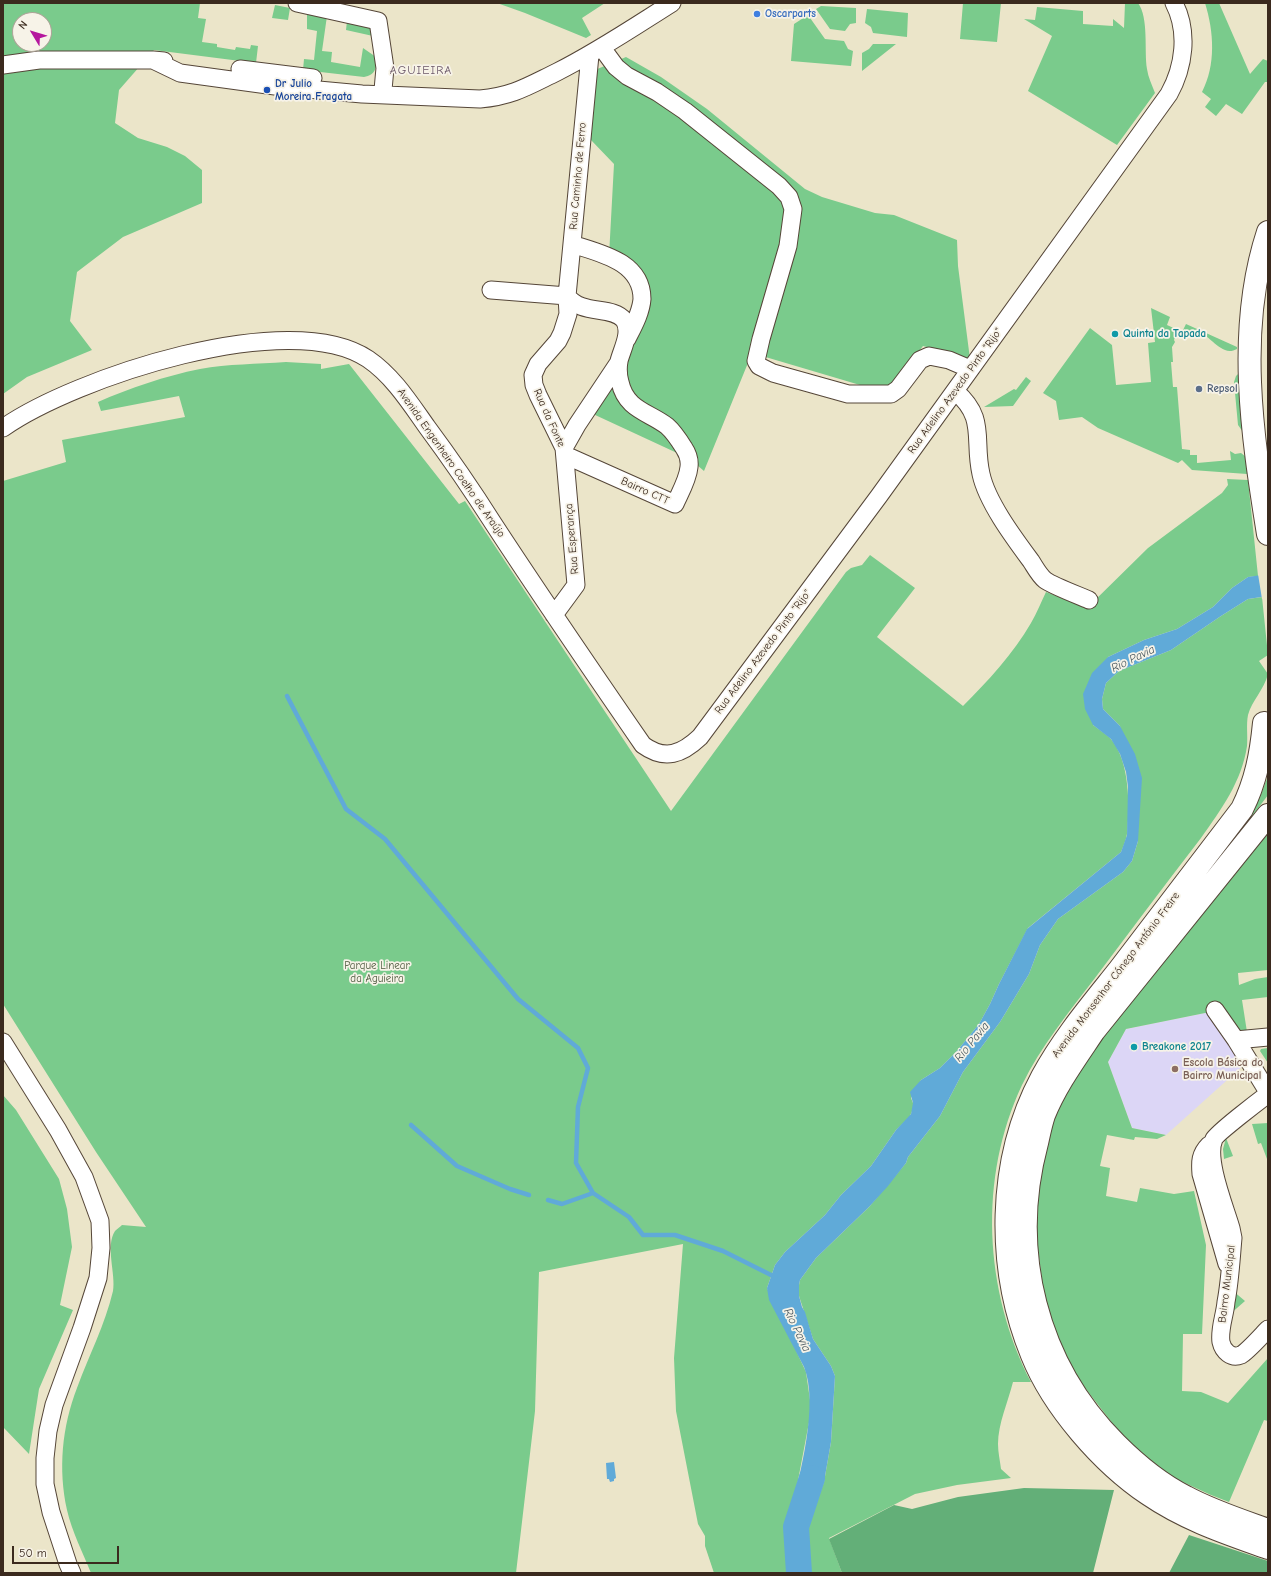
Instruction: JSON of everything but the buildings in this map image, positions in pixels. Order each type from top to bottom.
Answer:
[{"type":"main road","points":[[1268,232],[1258,270],[1252,302],[1250,346],[1252,409],[1256,452],[1268,534]]},
{"type":"main road","points":[[1268,286],[1264,322],[1263,374],[1268,434]]},
{"type":"main road","points":[[1266,718],[1263,732],[1268,747]]},
{"type":"main road","name":"Avenida Monsenhor Cónego António Freire","points":[[1266,718],[1258,768],[1251,791],[1242,809],[1073,1029],[1042,1076],[1022,1123],[1013,1157],[1008,1190],[1006,1224],[1007,1258],[1014,1296],[1024,1333],[1032,1356],[1043,1377],[1066,1413],[1108,1462],[1147,1494],[1196,1522],[1268,1548]]},
{"type":"main road","name":"Avenida Monsenhor Cónego António Freire","points":[[1268,814],[1094,1031],[1065,1074],[1044,1116],[1032,1161],[1025,1220],[1030,1276],[1040,1320],[1058,1366],[1072,1390],[1087,1411],[1104,1432],[1129,1458],[1158,1480],[1185,1497],[1215,1511],[1268,1530]]},
{"type":"street","points":[[297,3],[378,20],[385,68],[383,90]]},
{"type":"street","points":[[153,60],[180,73],[275,86],[356,94],[480,99],[499,97],[517,92],[596,52],[672,3]]},
{"type":"street","name":"Rua Adelino Azevedo Pinto \"Rijo\"","points":[[674,753],[688,748],[700,737],[879,496],[1169,94],[1180,71],[1183,46],[1182,25],[1174,3]]},
{"type":"street","points":[[596,52],[622,72],[685,111],[779,186],[789,197],[793,210],[788,246],[761,339],[756,361],[759,366],[773,373],[848,394],[891,394],[898,389],[920,360],[929,356],[949,360],[970,369]]},
{"type":"street","name":"Rua Caminho de Ferro","points":[[567,296],[596,52]]},
{"type":"street","points":[[3,65],[39,60],[153,60],[286,75],[357,85],[415,96]]},
{"type":"street","name":"Bairro CTT","points":[[572,244],[615,259],[627,267],[635,276],[642,298],[638,314],[625,343],[619,362],[577,425],[564,451],[675,504],[689,469],[690,459],[679,439],[673,432],[666,426],[642,412],[628,399],[620,382],[619,362]]},
{"type":"street","points":[[492,290],[567,296]]},
{"type":"street","name":"Bairro CTT","points":[[567,296],[575,304],[620,316],[625,322],[627,330],[625,343]]},
{"type":"street","name":"Rua da Fonte","points":[[564,451],[538,395],[534,385],[533,375],[538,364],[558,341],[562,333],[568,314],[567,296]]},
{"type":"street","name":"Avenida Engenheiro Coelho de Araújo","points":[[3,428],[56,398],[116,374],[156,362],[219,347],[268,341],[308,341],[344,347],[367,359],[397,386],[454,464],[554,615],[643,745],[661,754],[674,753]]},
{"type":"street","points":[[955,391],[970,406],[976,419],[981,475],[987,490],[1006,526],[1045,581],[1089,600]]},
{"type":"street","name":"Rua Esperança","points":[[554,615],[576,584],[564,451]]},
{"type":"street","name":"Bairro Municipal","points":[[1215,1010],[1236,1040],[1268,1093],[1214,1138],[1212,1162],[1232,1228],[1233,1238],[1230,1271],[1221,1332],[1224,1350],[1234,1356],[1241,1354],[1268,1329]]},
{"type":"street","points":[[1236,1040],[1268,1038]]},
{"type":"street","points":[[3,1042],[58,1130],[84,1177],[100,1221],[101,1248],[98,1278],[82,1328],[54,1405],[48,1431],[45,1458],[45,1484],[51,1512],[72,1573]]},
{"type":"shaded area","name":"Escola Básica do Bairro Municipal","points":[[1210,1012],[1245,1064],[1166,1135],[1132,1128],[1108,1062],[1126,1029]]},
{"type":"green space","points":[[3,3],[200,3],[198,18],[206,19],[202,42],[217,44],[217,47],[235,50],[236,47],[250,49],[251,45],[258,46],[256,63],[154,50],[119,90],[115,123],[138,138],[167,147],[185,156],[202,170],[202,203],[123,237],[77,272],[70,321],[92,350],[27,377],[3,394]]},
{"type":"green space","points":[[497,3],[605,3],[582,18],[591,35],[586,38]]},
{"type":"green space","points":[[963,3],[1001,3],[997,42],[960,39]]},
{"type":"green space","points":[[1125,3],[1138,3],[1144,17],[1147,69],[1155,93],[1117,145],[1028,91],[1052,36],[1024,19],[1035,20],[1037,7],[1083,11],[1083,24],[1113,26],[1113,19],[1124,28]]},
{"type":"green space","points":[[1205,3],[1219,3],[1250,74],[1263,59],[1268,61],[1268,82],[1265,82],[1242,114],[1226,104],[1216,116],[1205,107],[1211,99],[1202,92],[1210,71],[1212,37]]},
{"type":"green space","points":[[275,5],[290,8],[288,20],[272,18]]},
{"type":"green space","points":[[821,6],[856,8],[856,23],[850,24],[845,31],[830,29],[816,9]]},
{"type":"green space","points":[[867,9],[908,13],[907,37],[873,33],[871,27],[865,23]]},
{"type":"green space","points":[[307,12],[327,16],[322,51],[332,52],[331,62],[360,67],[363,48],[376,57],[375,70],[368,76],[364,77],[303,70],[304,59],[314,60],[317,31],[307,29]]},
{"type":"green space","points":[[808,15],[825,39],[844,41],[848,49],[853,51],[851,66],[791,61],[794,24]]},
{"type":"green space","points":[[347,21],[370,26],[373,36],[346,30]]},
{"type":"green space","points":[[873,44],[896,44],[862,71],[862,53],[869,49]]},
{"type":"green space","points":[[626,57],[661,77],[707,109],[805,189],[822,197],[875,213],[894,215],[957,240],[958,266],[970,359],[923,346],[887,393],[752,353],[704,471],[690,459],[593,414],[640,290],[609,256],[614,164],[591,140],[590,118],[595,70]]},
{"type":"green space","points":[[1151,308],[1170,317],[1167,325],[1178,330],[1172,347],[1173,362],[1171,362],[1173,387],[1177,387],[1182,449],[1190,450],[1190,455],[1197,455],[1197,463],[1231,460],[1230,451],[1235,454],[1241,453],[1246,457],[1247,474],[1192,470],[1182,460],[1178,463],[1098,428],[1082,417],[1059,420],[1056,401],[1043,393],[1090,328],[1112,345],[1116,385],[1151,382],[1148,343],[1155,342]]},
{"type":"green space","points":[[1186,324],[1237,347],[1237,349],[1231,351],[1225,350],[1198,331],[1186,333],[1179,338]]},
{"type":"green space","name":"Parque Linear da Aguieira","points":[[286,362],[321,364],[321,369],[349,364],[459,504],[465,501],[671,811],[846,572],[851,568],[862,565],[870,555],[915,588],[877,637],[963,706],[991,677],[1016,646],[1033,619],[1046,592],[1087,608],[1148,548],[1222,493],[1228,485],[1227,479],[1248,480],[1258,576],[1248,577],[1232,588],[1213,607],[1177,629],[1144,640],[1108,657],[1093,725],[1106,734],[1117,747],[1122,758],[1125,771],[1128,798],[1128,823],[1127,836],[1121,852],[1028,928],[979,1024],[957,1051],[940,1068],[921,1080],[911,1098],[913,1109],[909,1118],[896,1130],[871,1166],[841,1195],[825,1215],[785,1252],[775,1265],[767,1288],[806,1372],[810,1400],[810,1417],[796,1491],[790,1513],[814,1511],[824,1482],[831,1442],[835,1376],[831,1366],[813,1339],[799,1296],[800,1280],[816,1258],[869,1207],[906,1163],[908,1157],[940,1116],[963,1072],[1000,1022],[1029,974],[1040,945],[1058,919],[1123,872],[1132,861],[1138,841],[1120,726],[1103,709],[1102,699],[1106,683],[1119,671],[1171,650],[1248,599],[1262,597],[1268,655],[1259,661],[1268,674],[1264,685],[1248,715],[1247,746],[1241,771],[1236,783],[1216,817],[1201,838],[1065,1017],[1047,1043],[1022,1085],[1008,1121],[998,1158],[993,1196],[992,1234],[996,1273],[1004,1310],[1015,1347],[1031,1382],[1013,1382],[998,1436],[1001,1469],[1011,1478],[957,1485],[915,1494],[829,1538],[842,1573],[714,1573],[705,1546],[705,1536],[698,1524],[676,1411],[674,1358],[683,1244],[539,1272],[535,1411],[516,1573],[91,1573],[69,1518],[64,1495],[62,1464],[65,1433],[72,1403],[110,1304],[114,1284],[111,1252],[112,1237],[115,1231],[122,1225],[146,1227],[96,1152],[3,1004],[3,481],[66,462],[62,440],[185,417],[179,396],[101,411],[98,402],[135,387],[200,369],[232,365]]},
{"type":"green space","points":[[1239,373],[1243,432],[1238,425],[1234,382]]},
{"type":"green space","points":[[1026,377],[1031,381],[1013,406],[984,407],[1014,389],[1016,390]]},
{"type":"green space","points":[[1268,776],[1268,795],[1250,819],[1244,824],[1260,797]]},
{"type":"green space","points":[[1268,833],[1268,970],[1238,973],[1239,985],[1255,979],[1268,977],[1268,997],[1242,1000],[1247,1032],[1236,1033],[1210,1012],[1126,1029],[1108,1062],[1132,1128],[1166,1135],[1157,1139],[1135,1137],[1134,1140],[1107,1135],[1100,1166],[1110,1168],[1106,1196],[1137,1202],[1140,1188],[1174,1194],[1194,1191],[1206,1245],[1202,1334],[1183,1334],[1182,1391],[1201,1392],[1228,1403],[1268,1358],[1268,1421],[1264,1420],[1229,1502],[1174,1478],[1141,1453],[1116,1428],[1082,1384],[1067,1361],[1048,1310],[1043,1287],[1035,1227],[1044,1143],[1054,1116],[1088,1056],[1232,874]]},
{"type":"green space","points":[[1268,1048],[1268,1063],[1260,1051],[1261,1049]]},
{"type":"green space","points":[[3,1095],[16,1110],[59,1179],[67,1209],[72,1247],[60,1305],[73,1310],[39,1389],[29,1454],[3,1427]]},
{"type":"green space","points":[[1268,1123],[1267,1159],[1261,1143],[1258,1144],[1252,1124]]},
{"type":"green space","points":[[1226,1138],[1233,1156],[1224,1159],[1223,1149]]},
{"type":"green space","points":[[1232,1290],[1245,1301],[1229,1315]]},
{"type":"green space","points":[[1024,1488],[1114,1490],[1093,1573],[842,1573],[829,1539],[894,1505],[912,1509],[958,1497]]},
{"type":"green space","points":[[1189,1535],[1268,1561],[1268,1573],[1169,1573]]},
{"type":"water","points":[[1268,574],[1268,596],[1248,599],[1171,650],[1119,671],[1106,683],[1102,699],[1103,709],[1120,726],[1135,754],[1142,778],[1138,841],[1132,861],[1123,872],[1058,919],[1040,945],[1029,974],[1000,1022],[963,1072],[940,1116],[908,1157],[906,1163],[888,1186],[869,1207],[816,1258],[800,1280],[799,1296],[813,1339],[831,1366],[835,1376],[831,1442],[824,1482],[814,1511],[790,1514],[803,1460],[809,1419],[810,1400],[808,1382],[804,1367],[769,1300],[767,1288],[775,1265],[785,1252],[825,1215],[841,1195],[871,1166],[896,1130],[911,1114],[913,1103],[910,1092],[921,1080],[940,1068],[957,1051],[979,1024],[1027,929],[1121,852],[1127,835],[1128,787],[1126,772],[1120,754],[1111,739],[1093,725],[1085,709],[1083,694],[1092,673],[1108,657],[1144,640],[1177,629],[1213,607],[1232,588],[1248,577]]},
{"type":"water","points":[[614,1462],[616,1478],[614,1481],[610,1482],[609,1479],[607,1479],[606,1463]]},
{"type":"pier","points":[[1268,572],[1268,598],[1262,599],[1258,574]]},
{"type":"waterway","points":[[287,696],[346,809],[385,839],[518,999],[578,1048],[588,1068],[578,1107],[576,1163],[593,1193],[629,1217],[643,1235],[675,1235],[723,1251],[775,1277]]},
{"type":"waterway","points":[[411,1125],[457,1166],[510,1189],[529,1195]]},
{"type":"waterway","points":[[548,1200],[562,1204],[593,1193]]},
{"type":"waterway","name":"Rio Pavia","points":[[799,1573],[796,1527],[812,1478]]},
{"type":"place","name":"Oscarparts","points":[[757,14]]},
{"type":"place","name":"Dr Julio Moreira Fragata","points":[[267,90]]},
{"type":"place","name":"Quinta da Tapada","points":[[1115,334]]},
{"type":"place","name":"Repsol","points":[[1199,389]]},
{"type":"place","name":"Breakone 2017","points":[[1134,1047]]},
{"type":"place","name":"Escola Básica do Bairro Municipal","points":[[1175,1069]]},
{"type":"district","name":"AGUIEIRA","points":[[421,71]]}]
